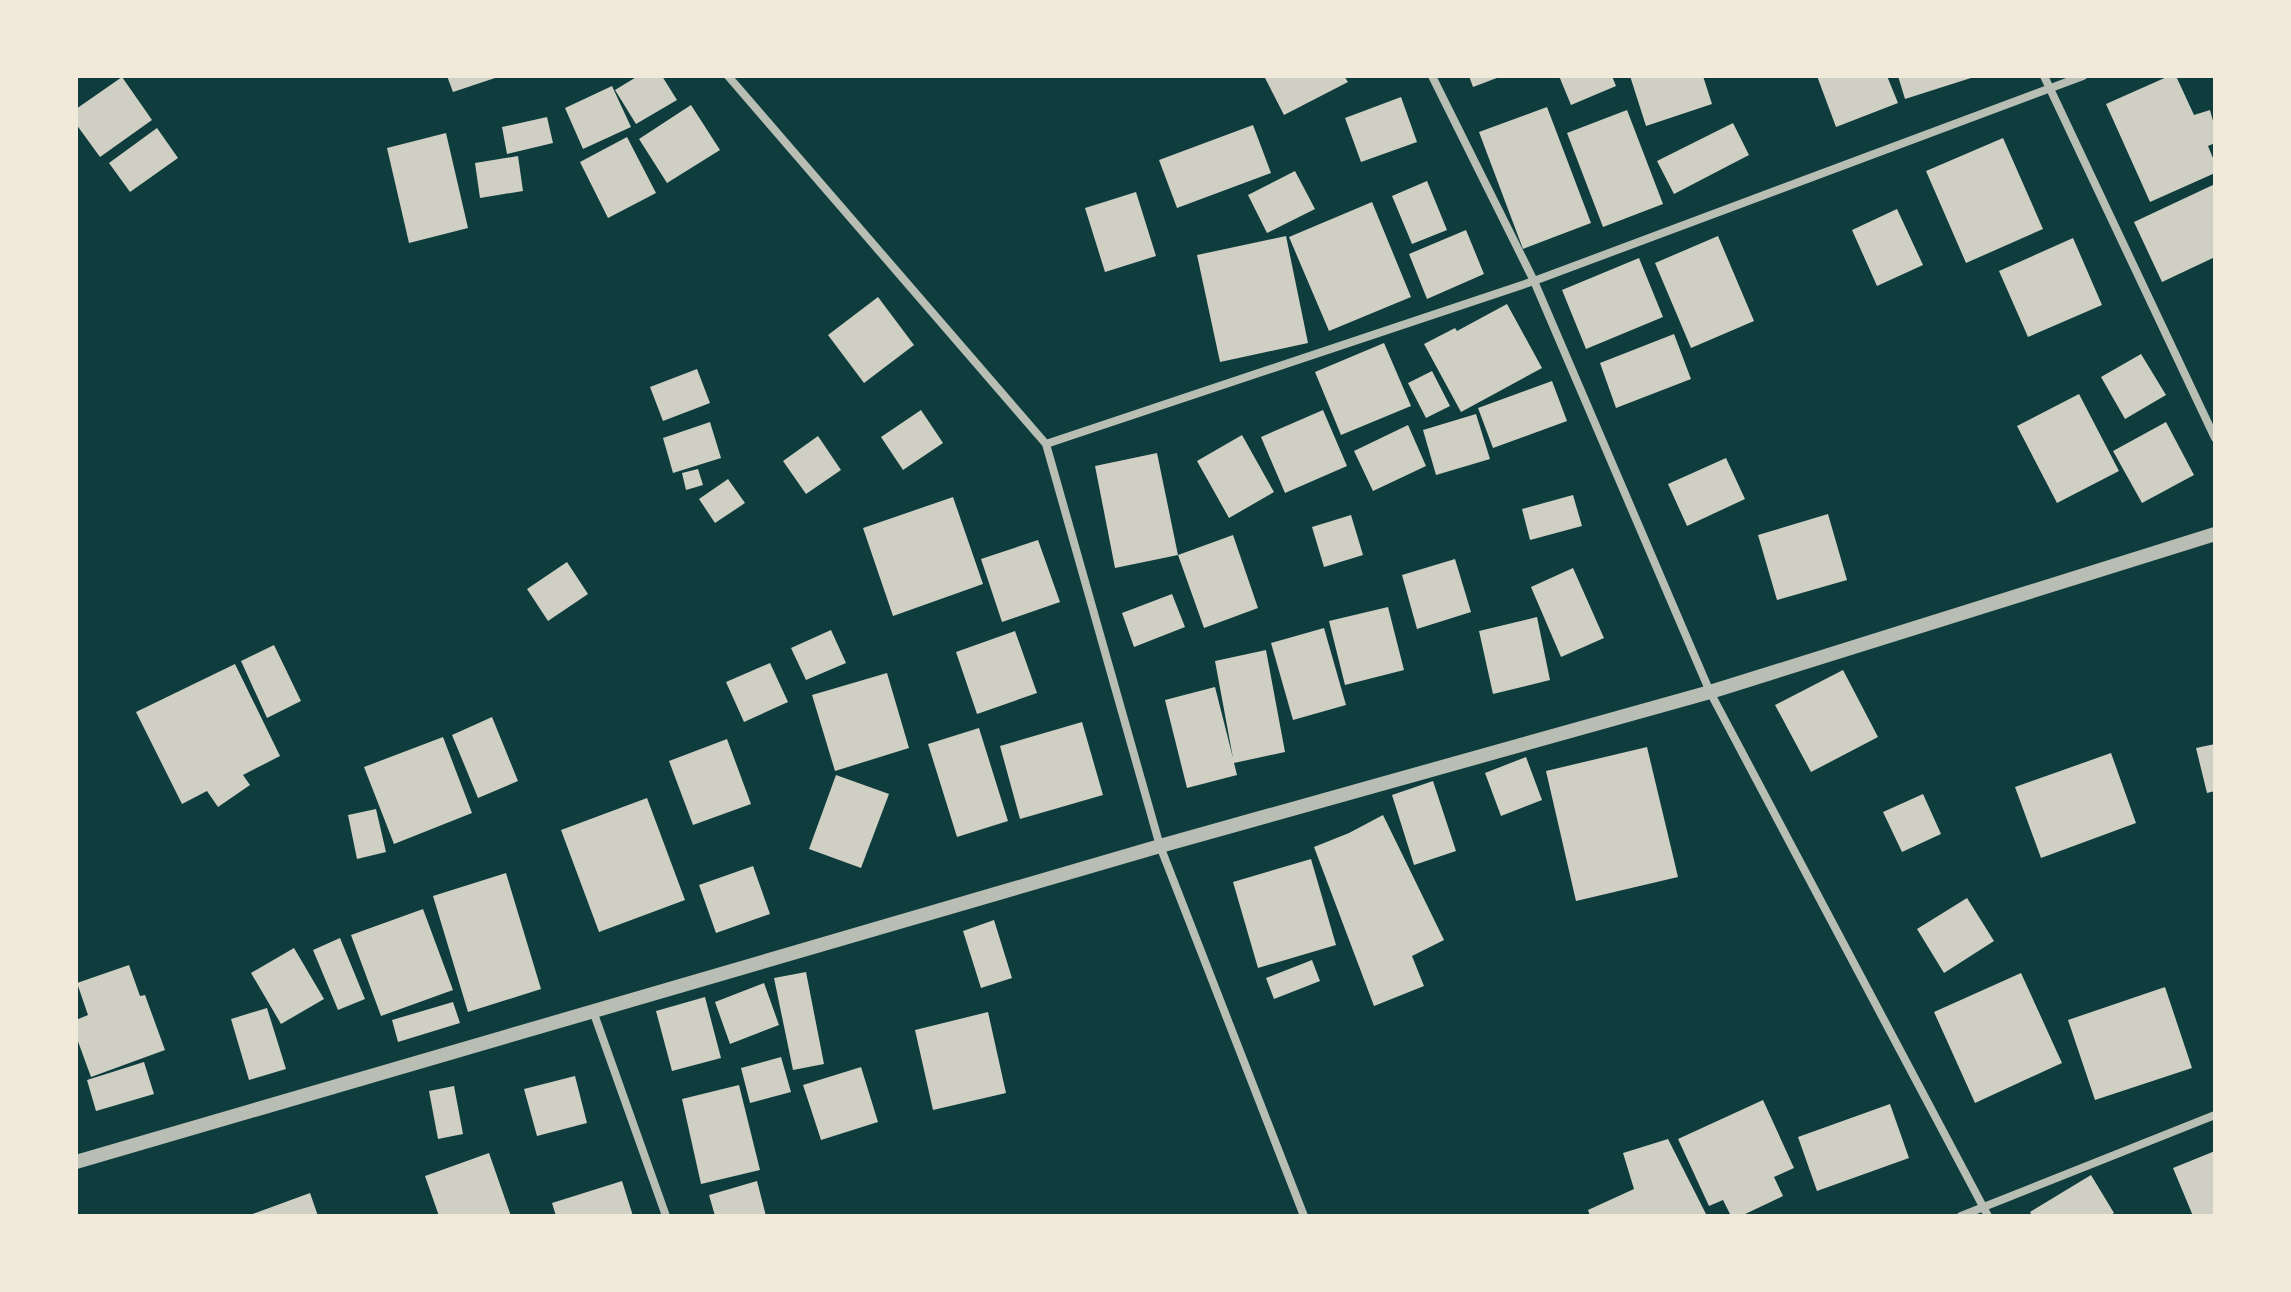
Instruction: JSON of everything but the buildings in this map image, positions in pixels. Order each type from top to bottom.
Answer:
[{"type":"street","points":[[728,76],[1046,444],[1160,846],[1304,1216]]},
{"type":"street","points":[[1432,76],[1534,281],[1710,692],[1986,1212]]},
{"type":"street","points":[[2044,76],[2215,438]]},
{"type":"street","points":[[1046,444],[1534,281],[2083,76]]},
{"type":"street","points":[[76,1162],[1160,846],[1710,692],[2215,534]]},
{"type":"street","points":[[593,1010],[666,1216]]},
{"type":"street","points":[[1961,1216],[1986,1212],[2215,1115]]}]
